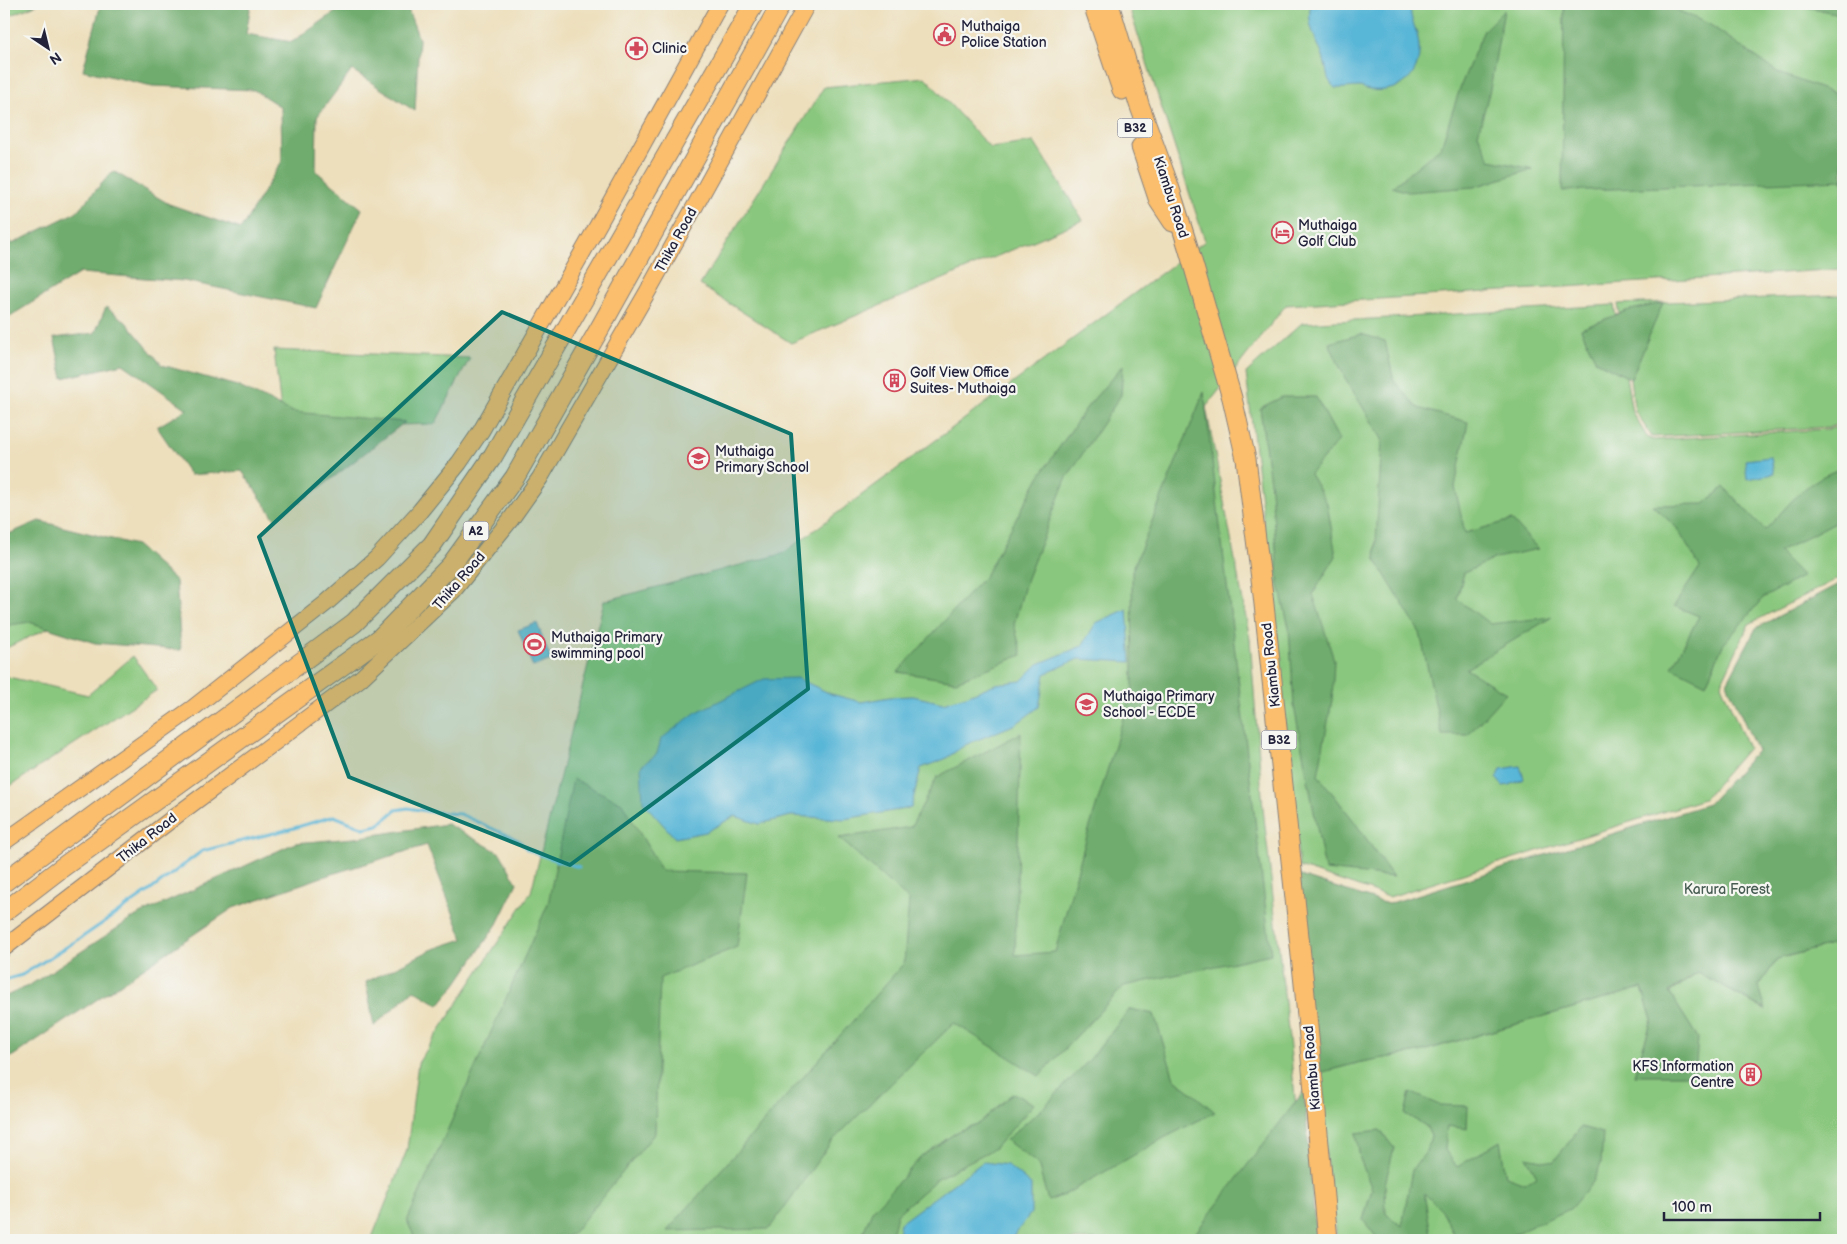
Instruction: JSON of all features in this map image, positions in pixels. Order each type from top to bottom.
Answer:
[{"type":"highway","name":"A2","points":[[4,882],[354,623],[432,545],[493,456],[754,4]]},
{"type":"highway","name":"Thika Road","points":[[4,912],[60,869],[379,639],[452,565],[515,477],[781,4]]},
{"type":"highway","name":"Kiambu Road","points":[[1093,4],[1159,201],[1188,247]]},
{"type":"highway","name":"Kiambu Road","points":[[1109,4],[1139,104],[1168,183],[1188,247],[1232,398],[1246,459],[1263,595],[1304,984],[1328,1240]]},
{"type":"main road","points":[[4,842],[193,708],[325,604],[377,558],[420,511],[459,463],[481,431],[720,4]]},
{"type":"main road","name":"Thika Road","points":[[4,948],[181,812],[361,678],[453,591],[511,519],[540,478],[635,314],[807,4]]},
{"type":"highlighted area","points":[[502,312],[791,434],[808,689],[570,865],[349,777],[259,537]]},
{"type":"green space","points":[[4,4],[38,4],[4,18]]},
{"type":"green space","points":[[101,4],[251,4],[246,34],[292,42],[347,4],[406,4],[419,39],[415,111],[352,70],[317,117],[316,171],[362,209],[316,308],[184,281],[80,273],[7,318],[4,329],[4,235],[12,244],[76,212],[113,171],[169,204],[241,229],[282,161],[281,107],[254,90],[152,86],[83,70]]},
{"type":"green space","points":[[1128,4],[1843,4],[1843,269],[1286,305],[1206,407],[1250,639],[1263,808],[1290,1047],[1309,1240],[371,1240],[407,1150],[418,1063],[531,892],[604,601],[782,554],[1205,241]]},
{"type":"green space","points":[[1564,4],[1663,4],[1709,24],[1779,73],[1843,97],[1843,180],[1562,191]]},
{"type":"green space","points":[[1806,4],[1843,4],[1843,15],[1808,7]]},
{"type":"green space","points":[[1504,10],[1490,89],[1478,134],[1490,160],[1533,169],[1474,187],[1408,192],[1392,187],[1441,147],[1461,85],[1484,30]]},
{"type":"green space","points":[[925,77],[990,148],[1034,142],[1083,220],[791,343],[700,285],[824,87]]},
{"type":"green space","points":[[1843,295],[1843,423],[1830,427],[1652,437],[1635,411],[1618,304]]},
{"type":"green space","points":[[1663,303],[1631,379],[1596,361],[1581,329],[1626,311]]},
{"type":"green space","points":[[1614,305],[1632,412],[1647,437],[1653,440],[1828,429],[1843,426],[1843,578],[1839,578],[1749,624],[1721,684],[1748,748],[1704,799],[1389,897],[1299,867],[1272,595],[1246,373],[1302,323]]},
{"type":"green space","points":[[106,307],[126,322],[162,365],[237,386],[293,412],[405,422],[325,484],[275,519],[242,471],[190,475],[157,427],[187,409],[123,364],[63,378],[54,338],[95,333]]},
{"type":"green space","points":[[1361,334],[1385,341],[1394,381],[1418,408],[1468,422],[1455,487],[1465,533],[1512,520],[1538,549],[1496,558],[1464,573],[1457,599],[1490,624],[1552,617],[1466,669],[1506,693],[1468,735],[1442,735],[1420,633],[1375,559],[1382,439],[1345,378],[1329,343]]},
{"type":"green space","points":[[274,350],[470,358],[435,424],[283,428]]},
{"type":"green space","points":[[1123,365],[1121,395],[1066,479],[1027,578],[1014,624],[1022,655],[956,681],[898,672],[985,576],[1039,477],[1087,407]]},
{"type":"green space","points":[[1204,392],[1271,954],[1124,986],[1039,1076],[954,1023],[832,1141],[769,1229],[667,1231],[904,963],[909,900],[839,838],[911,827],[937,777],[1021,733],[1015,955],[1055,952],[1085,843],[1133,686],[1132,571]]},
{"type":"green space","points":[[1282,397],[1316,397],[1339,440],[1310,474],[1327,503],[1336,556],[1313,594],[1334,660],[1332,700],[1318,775],[1354,821],[1393,877],[1325,870],[1294,706],[1289,628],[1279,585],[1271,490],[1260,408]]},
{"type":"green space","points":[[1843,468],[1843,523],[1837,521],[1779,552],[1803,576],[1763,598],[1723,645],[1706,684],[1672,667],[1699,616],[1674,606],[1700,567],[1676,527],[1652,505],[1704,504],[1724,487],[1765,530],[1800,493],[1819,479]]},
{"type":"green space","points":[[39,521],[136,545],[176,581],[181,650],[95,643],[29,622],[4,626],[4,536]]},
{"type":"green space","name":"Karura Forest","points":[[1843,582],[1843,942],[1777,959],[1759,986],[1766,1010],[1698,973],[1669,992],[1698,1038],[1695,1075],[1634,1075],[1652,1020],[1642,988],[1419,1052],[1361,1062],[1315,1074],[1288,872],[1388,904],[1708,804],[1757,751],[1727,683],[1756,628]]},
{"type":"green space","points":[[4,606],[74,616],[4,649]]},
{"type":"green space","points":[[133,656],[157,690],[4,790],[4,676],[88,695]]},
{"type":"green space","points":[[573,779],[622,803],[662,871],[747,873],[737,947],[660,978],[655,1133],[572,1234],[559,1240],[416,1240],[407,1221],[548,904]]},
{"type":"green space","points":[[447,824],[500,853],[517,883],[497,924],[457,983],[439,1005],[414,990],[374,1026],[366,982],[433,949],[463,939],[427,845],[322,877],[233,908],[4,1062],[4,997],[30,985],[136,916],[295,843],[354,838]]},
{"type":"green space","points":[[1843,942],[1843,1240],[1337,1240],[1315,1074],[1361,1062],[1419,1052],[1642,988],[1652,1020],[1634,1075],[1698,1038],[1669,993],[1698,973],[1765,1010],[1759,986],[1777,959]]},
{"type":"green space","points":[[1130,1009],[1154,1014],[1174,1078],[1215,1112],[1164,1138],[1064,1195],[1048,1201],[1038,1164],[1006,1140],[1043,1108],[1091,1058]]},
{"type":"green space","points":[[1304,1091],[1316,1240],[1190,1240]]},
{"type":"green space","points":[[1410,1092],[1439,1105],[1468,1106],[1467,1129],[1447,1126],[1445,1150],[1457,1167],[1500,1141],[1506,1176],[1525,1183],[1537,1176],[1526,1157],[1553,1162],[1581,1127],[1603,1133],[1601,1164],[1593,1182],[1570,1209],[1510,1236],[1488,1240],[1461,1240],[1455,1236],[1442,1211],[1424,1193],[1432,1240],[1376,1240],[1377,1238],[1363,1220],[1372,1189],[1360,1159],[1356,1133],[1380,1130],[1394,1148],[1385,1184],[1386,1214],[1402,1226],[1412,1170],[1426,1152],[1431,1136],[1426,1126],[1405,1114]]},
{"type":"green space","points":[[1013,1093],[1034,1104],[995,1148],[938,1178],[897,1214],[891,1240],[860,1240],[872,1211],[921,1157],[958,1131],[979,1123]]},
{"type":"water","points":[[1311,4],[1412,4],[1411,15],[1417,34],[1419,58],[1411,77],[1394,88],[1383,90],[1369,90],[1359,87],[1335,88],[1329,80],[1323,56],[1311,28]]},
{"type":"water","points":[[1771,457],[1774,474],[1747,479],[1745,460]]},
{"type":"water","points":[[1127,609],[1131,662],[1078,659],[1045,674],[1039,707],[1016,724],[965,745],[945,759],[921,768],[911,808],[844,819],[791,816],[759,824],[735,816],[706,832],[675,838],[643,802],[641,766],[657,754],[661,739],[695,713],[764,679],[797,678],[831,694],[861,702],[890,697],[913,696],[943,703],[995,684],[1021,681],[1038,664],[1082,646],[1096,623]]},
{"type":"water","name":"Muthaiga Primary swimming pool","points":[[537,623],[551,660],[533,667],[518,630]]},
{"type":"water","points":[[1520,766],[1524,779],[1503,786],[1497,779],[1501,769]]},
{"type":"water","points":[[983,1162],[1007,1165],[1031,1185],[1031,1213],[1012,1238],[1008,1240],[897,1240],[900,1223]]},
{"type":"waterway","points":[[4,980],[22,975],[81,938],[148,892],[202,851],[334,816],[364,828],[378,825],[396,810],[408,808],[460,814],[518,840],[527,849],[579,867]]},
{"type":"place","name":"Muthaiga Police Station","points":[[945,34]]},
{"type":"place","name":"Clinic","points":[[636,48]]},
{"type":"place","name":"Muthaiga Golf Club","points":[[1282,233]]},
{"type":"place","name":"Golf View Office Suites- Muthaiga","points":[[894,380]]},
{"type":"place","name":"Muthaiga Primary School","points":[[699,459]]},
{"type":"place","name":"Muthaiga Primary swimming pool","points":[[535,645]]},
{"type":"place","name":"Muthaiga Primary School - ECDE","points":[[1087,704]]},
{"type":"place","name":"KFS Information Centre","points":[[1750,1074]]}]
